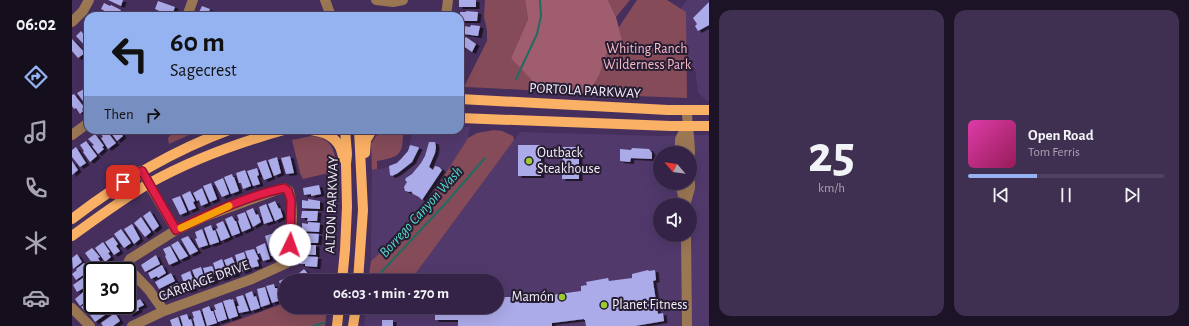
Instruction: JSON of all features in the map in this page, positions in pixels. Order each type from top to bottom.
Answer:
[{"type":"main road","name":"PORTOLA PARKWAY","points":[[464,99],[686,111],[709,110]]},
{"type":"main road","points":[[464,118],[709,126]]},
{"type":"main road","points":[[72,219],[142,171],[178,152],[220,134]]},
{"type":"main road","points":[[72,236],[112,207],[149,184],[200,158],[240,143],[270,134]]},
{"type":"main road","points":[[326,134],[334,139],[340,146],[346,164]]},
{"type":"main road","name":"ALTON PARKWAY","points":[[343,274],[347,207],[346,164],[348,154],[346,134]]},
{"type":"main road","name":"ALTON PARKWAY","points":[[359,134],[362,180],[362,238],[359,274]]},
{"type":"main road","points":[[362,180],[366,172],[365,148],[366,140],[370,134]]},
{"type":"main road","points":[[337,326],[338,314]]},
{"type":"main road","points":[[353,326],[355,314]]},
{"type":"street","points":[[72,22],[83,11],[90,0]]},
{"type":"street","points":[[188,12],[193,0]]},
{"type":"street","points":[[325,0],[329,12]]},
{"type":"street","points":[[376,0],[394,2],[403,0]]},
{"type":"street","points":[[446,12],[448,0]]},
{"type":"street","points":[[686,111],[690,146]]},
{"type":"street","points":[[72,135],[84,126]]},
{"type":"street","points":[[680,146],[680,139],[687,126]]},
{"type":"street","points":[[142,171],[176,230],[130,259],[128,265],[129,269],[153,295],[164,311]]},
{"type":"street","name":"CARRIAGE DRIVE","points":[[132,326],[164,311],[252,279],[287,263],[289,260],[291,200],[288,191],[284,188],[237,203],[176,230]]},
{"type":"street","points":[[686,242],[687,326]]},
{"type":"street","points":[[72,308],[90,326]]},
{"type":"shaded area","points":[[525,0],[608,0],[616,17],[622,41],[617,56],[607,52],[599,75],[588,94],[542,91],[511,58],[528,19]]},
{"type":"shaded area","points":[[687,0],[709,0],[709,100],[707,101],[698,92],[695,69],[676,53],[676,15]]},
{"type":"shaded area","points":[[464,127],[470,127],[468,138],[424,207],[391,243],[371,261],[372,170],[385,168],[394,164],[405,156],[409,148],[412,134],[464,134]]},
{"type":"shaded area","points":[[520,132],[658,136],[709,135],[709,326],[364,326],[365,314],[504,314],[504,274],[415,274]]},
{"type":"green space","name":"Whiting Ranch Wilderness Park","points":[[485,0],[525,0],[528,19],[511,58],[609,42],[637,0],[667,0],[686,12],[687,98],[464,87],[487,41],[487,30],[484,17]]},
{"type":"green space","points":[[608,0],[630,0],[616,17]]},
{"type":"green space","points":[[494,130],[502,131],[513,136],[514,140],[415,274],[369,274],[371,261],[391,243],[424,207],[468,138],[477,133]]},
{"type":"green space","points":[[172,134],[191,134],[169,144],[168,138]]},
{"type":"green space","points":[[378,134],[403,134],[402,145],[399,154],[391,158],[377,161],[377,169],[372,170],[371,143]]},
{"type":"green space","points":[[311,136],[324,139],[328,142],[335,155],[336,168],[333,168],[333,172],[303,179],[300,173],[292,140]]},
{"type":"green space","points":[[278,306],[278,314],[326,314],[325,326],[221,326]]},
{"type":"building","points":[[108,0],[123,0],[121,6]]},
{"type":"building","points":[[459,0],[476,0],[476,7],[459,7]]},
{"type":"building","points":[[158,1],[175,7],[173,12],[162,12],[155,9]]},
{"type":"building","points":[[709,2],[709,25],[698,31],[695,26],[697,24],[693,18]]},
{"type":"building","points":[[104,3],[121,10],[120,12],[107,12],[101,9]]},
{"type":"building","points":[[202,6],[210,9],[209,12],[199,12]]},
{"type":"building","points":[[464,12],[478,12],[477,21],[464,21]]},
{"type":"building","points":[[471,25],[480,26],[478,36],[464,34],[464,26],[470,27]]},
{"type":"building","points":[[81,31],[84,35],[84,45],[76,36]]},
{"type":"building","points":[[464,37],[466,37],[476,44],[472,52],[464,47]]},
{"type":"building","points":[[72,39],[84,54],[78,58],[72,51]]},
{"type":"building","points":[[84,89],[84,100],[83,101],[77,93]]},
{"type":"building","points":[[74,94],[84,107],[80,114],[76,108],[74,109],[72,106],[72,95]]},
{"type":"building","points":[[95,134],[104,146],[102,147],[104,149],[98,154],[92,146],[94,145],[88,139]]},
{"type":"building","points":[[101,134],[109,134],[116,143],[108,149],[101,138],[103,137]]},
{"type":"building","points":[[112,134],[122,134],[123,136],[117,141]]},
{"type":"building","points":[[86,141],[97,156],[90,162],[80,145]]},
{"type":"building","points":[[429,142],[435,142],[436,147],[429,167],[433,170],[435,166],[442,170],[422,200],[411,191],[405,191],[404,187],[407,182],[405,180],[406,178],[412,174],[425,156]]},
{"type":"building","points":[[410,145],[419,148],[412,162],[398,173],[392,176],[390,175],[389,166],[397,163],[401,159],[408,151]]},
{"type":"building","name":"Outback Steakhouse","points":[[518,145],[541,145],[541,176],[518,176]]},
{"type":"building","points":[[76,147],[86,163],[80,167],[72,157],[72,150]]},
{"type":"building","points":[[563,147],[579,147],[579,179],[562,179]]},
{"type":"building","points":[[632,148],[649,149],[652,153],[652,159],[631,158],[630,162],[620,161],[620,149],[631,150]]},
{"type":"building","points":[[290,156],[294,173],[286,174],[281,158]]},
{"type":"building","points":[[277,157],[281,173],[274,176],[268,160]]},
{"type":"building","points":[[266,160],[272,177],[264,180],[257,163]]},
{"type":"building","points":[[72,161],[78,170],[72,175]]},
{"type":"building","points":[[257,168],[259,175],[257,176],[260,184],[253,186],[247,171]]},
{"type":"building","points":[[245,170],[251,186],[243,189],[241,183],[239,183],[236,173]]},
{"type":"building","points":[[232,174],[239,191],[231,194],[224,177]]},
{"type":"building","points":[[223,178],[229,194],[222,197],[214,182]]},
{"type":"building","points":[[211,183],[217,199],[210,202],[203,186]]},
{"type":"building","points":[[319,185],[321,194],[311,196],[311,194],[304,195],[303,188]]},
{"type":"building","points":[[202,188],[208,203],[201,206],[199,200],[197,201],[193,193]]},
{"type":"building","points":[[190,191],[195,201],[193,202],[196,208],[189,211],[182,195]]},
{"type":"building","points":[[180,196],[187,212],[180,215],[172,199]]},
{"type":"building","points":[[308,199],[320,201],[320,209],[302,208],[302,200],[308,201]]},
{"type":"building","points":[[275,201],[279,209],[280,208],[283,217],[275,221],[268,204]]},
{"type":"building","points":[[266,204],[273,221],[264,224],[259,207]]},
{"type":"building","points":[[253,208],[256,215],[258,214],[261,222],[253,227],[246,211]]},
{"type":"building","points":[[150,211],[159,226],[153,231],[143,216]]},
{"type":"building","points":[[302,211],[318,211],[317,221],[307,221],[308,218],[301,218]]},
{"type":"building","points":[[245,212],[251,228],[242,232],[237,215]]},
{"type":"building","points":[[232,216],[236,221],[240,233],[232,236],[225,219]]},
{"type":"building","points":[[141,217],[151,232],[145,237],[134,223]]},
{"type":"building","points":[[223,221],[230,237],[221,241],[216,229],[218,228],[216,224]]},
{"type":"building","points":[[308,222],[320,223],[319,232],[302,231],[302,223],[308,224]]},
{"type":"building","points":[[132,224],[140,239],[134,244],[124,229]]},
{"type":"building","points":[[211,225],[213,231],[215,230],[219,242],[210,245],[204,228]]},
{"type":"building","points":[[121,229],[131,243],[124,248],[114,234]]},
{"type":"building","points":[[202,229],[208,245],[199,248],[195,239],[197,238],[195,232]]},
{"type":"building","points":[[274,233],[279,248],[277,249],[279,254],[271,256],[265,236]]},
{"type":"building","points":[[301,233],[319,234],[318,243],[307,243],[307,241],[301,241]]},
{"type":"building","points":[[188,236],[198,251],[190,255],[181,239]]},
{"type":"building","points":[[113,237],[118,244],[116,246],[120,251],[114,255],[105,242]]},
{"type":"building","points":[[178,241],[188,256],[180,260],[171,245]]},
{"type":"building","points":[[103,242],[110,252],[108,253],[111,257],[105,262],[95,248]]},
{"type":"building","points":[[265,243],[270,259],[263,261],[260,253],[258,254],[256,247]]},
{"type":"building","points":[[308,245],[316,245],[316,255],[300,254],[300,247],[308,247]]},
{"type":"building","points":[[170,246],[178,261],[169,265],[163,249]]},
{"type":"building","points":[[92,248],[100,257],[98,258],[100,262],[91,262],[85,253]]},
{"type":"building","points":[[254,249],[259,259],[257,260],[259,266],[251,268],[245,251]]},
{"type":"building","points":[[244,252],[249,269],[242,272],[240,266],[238,266],[235,255]]},
{"type":"building","points":[[77,254],[82,262],[73,269],[72,258]]},
{"type":"building","points":[[156,255],[160,264],[145,272],[141,265]]},
{"type":"building","points":[[301,256],[318,257],[317,267],[300,264]]},
{"type":"building","points":[[232,257],[237,267],[235,268],[237,274],[230,276],[224,260]]},
{"type":"building","points":[[222,259],[228,277],[221,279],[218,273],[217,274],[213,263]]},
{"type":"building","points":[[84,263],[84,275],[76,280],[72,274],[77,270],[76,269]]},
{"type":"building","points":[[162,265],[166,273],[158,278],[157,276],[151,279],[148,273]]},
{"type":"building","points":[[212,266],[215,273],[213,274],[215,281],[208,284],[203,268]]},
{"type":"building","points":[[201,267],[206,284],[199,287],[192,270]]},
{"type":"building","points":[[304,269],[308,274],[298,274]]},
{"type":"building","points":[[655,270],[656,280],[653,281],[658,314],[663,313],[664,321],[635,326],[586,326],[584,319],[552,323],[552,326],[458,326],[458,320],[435,320],[435,314],[504,314],[504,297],[534,297],[534,300],[552,300],[552,295],[581,291],[581,286],[587,285],[586,282],[608,278],[609,281],[632,278],[632,274]]},
{"type":"building","points":[[190,271],[194,282],[192,283],[194,289],[187,291],[181,275]]},
{"type":"building","points":[[171,273],[175,281],[159,289],[155,282]]},
{"type":"building","points":[[84,277],[84,288],[77,292],[73,285]]},
{"type":"building","points":[[177,283],[181,291],[165,298],[162,291]]},
{"type":"building","points":[[274,284],[278,291],[278,301],[272,303],[266,286]]},
{"type":"building","points":[[265,287],[270,304],[261,307],[257,289]]},
{"type":"building","points":[[84,291],[84,303],[80,306],[75,299]]},
{"type":"building","points":[[252,291],[254,297],[256,296],[260,308],[251,311],[245,294]]},
{"type":"building","points":[[243,295],[249,311],[239,313],[237,306],[239,306],[236,297]]},
{"type":"building","points":[[140,299],[144,305],[138,308],[139,310],[136,312],[136,301]]},
{"type":"building","points":[[233,299],[238,316],[229,319],[223,301]]},
{"type":"building","points":[[222,302],[227,319],[218,322],[214,305]]},
{"type":"building","points":[[209,306],[211,311],[213,311],[217,323],[207,326],[202,309]]},
{"type":"building","points":[[200,310],[205,326],[195,326],[192,312]]},
{"type":"building","points":[[91,314],[106,314],[95,322],[90,315]]},
{"type":"building","points":[[114,314],[116,314],[120,321],[113,326],[103,326],[101,323]]},
{"type":"building","points":[[187,314],[189,320],[191,319],[193,326],[183,326],[180,316]]},
{"type":"building","points":[[178,317],[181,326],[172,326],[170,320]]},
{"type":"building","points":[[382,320],[393,320],[393,326],[382,326]]},
{"type":"waterway","name":"Borrego Canyon Wash","points":[[516,79],[537,34],[541,16],[540,0]]},
{"type":"waterway","name":"Borrego Canyon Wash","points":[[380,274],[445,204],[485,158]]},
{"type":"waterway","name":"Borrego Canyon Wash","points":[[313,326],[324,323]]},
{"type":"slow traffic","points":[[181,228],[229,206]]},
{"type":"place","name":"Outback Steakhouse","points":[[529,161]]},
{"type":"place","name":"Mamón","points":[[562,297]]},
{"type":"place","name":"Planet Fitness","points":[[604,305]]},
{"type":"route","points":[[123,182],[142,171],[176,230],[237,203],[284,188],[288,191],[291,200],[290,245]]}]
